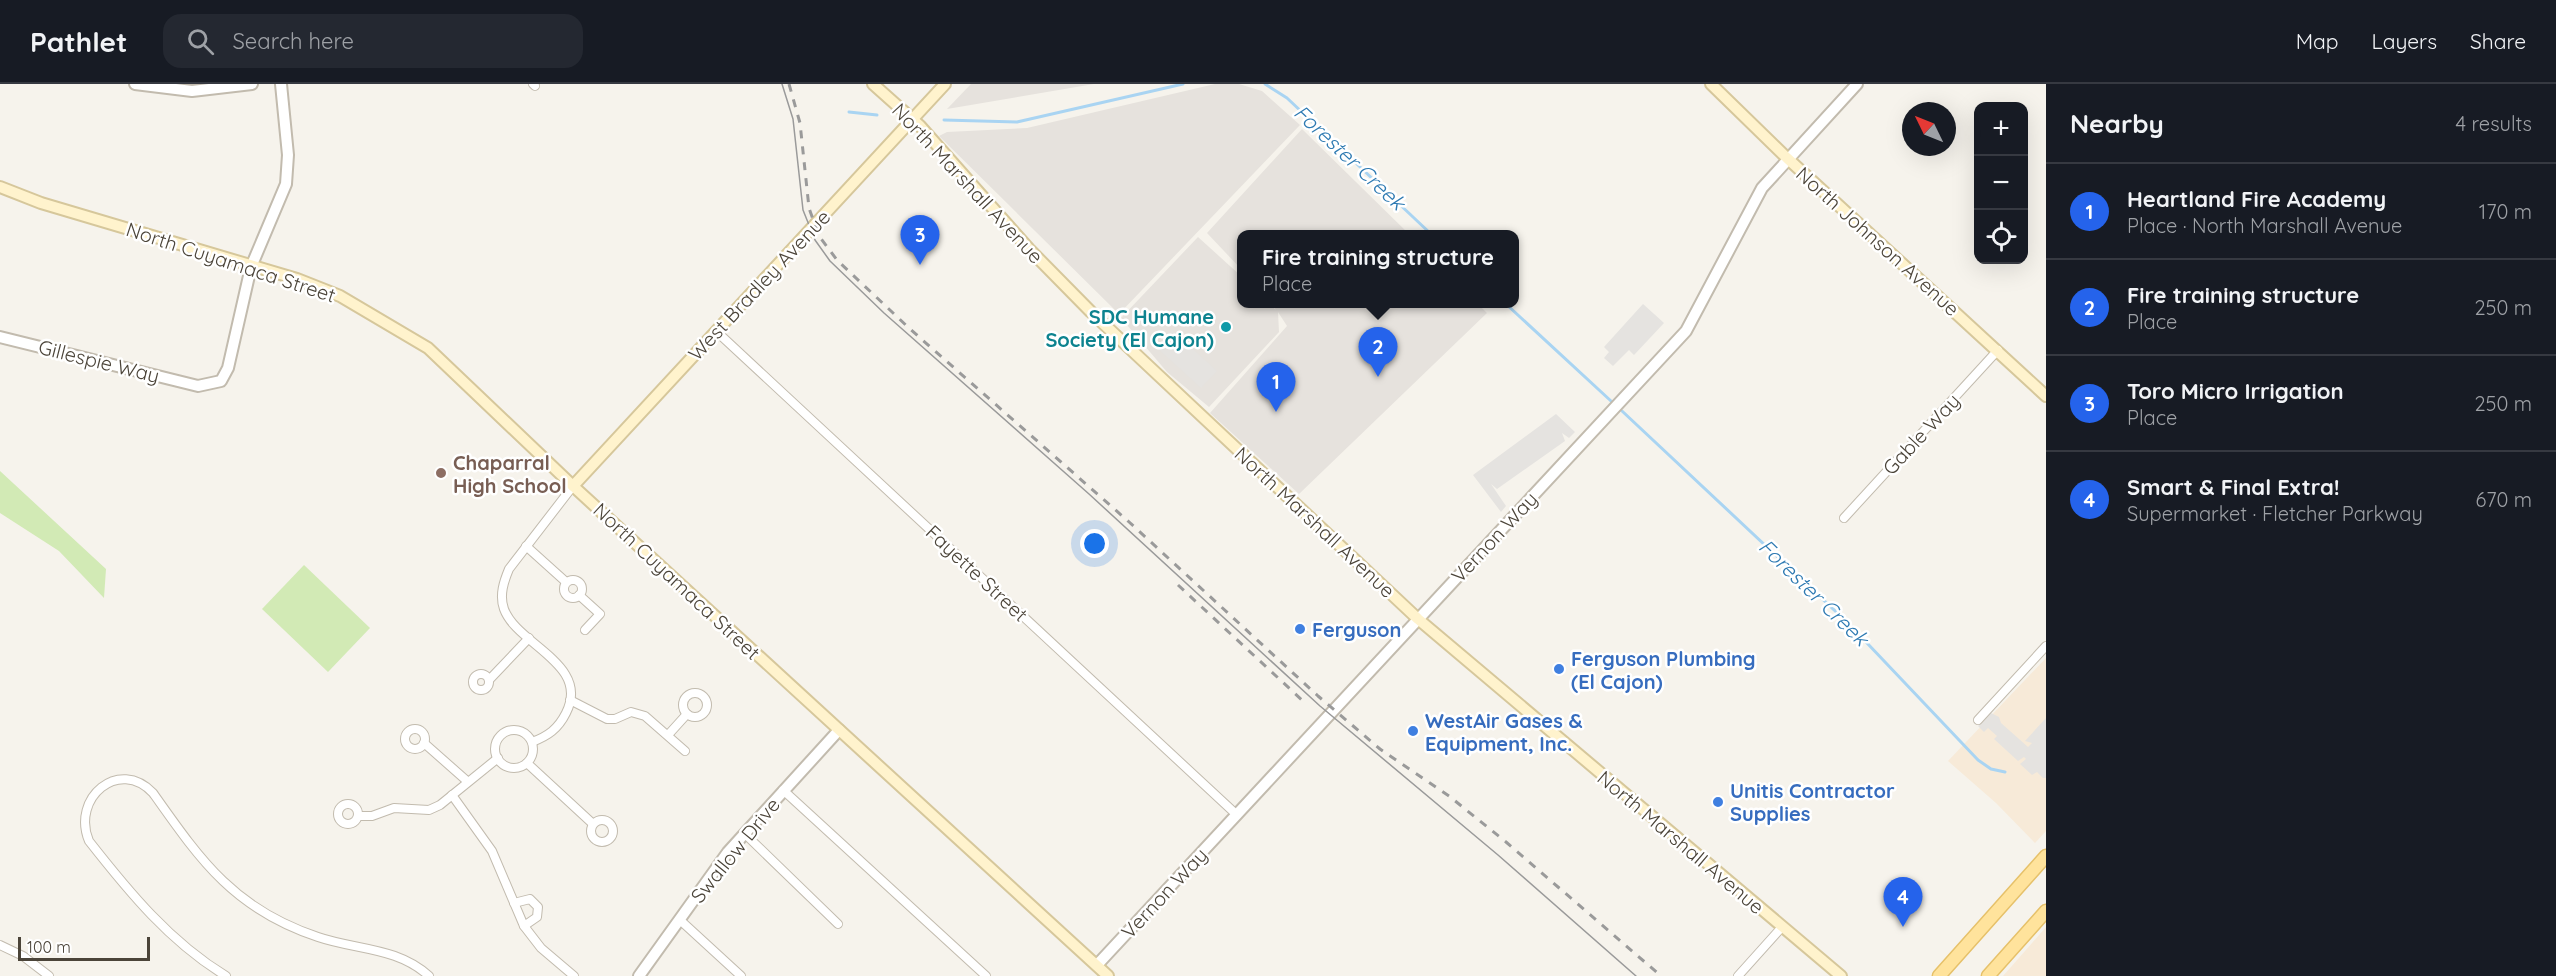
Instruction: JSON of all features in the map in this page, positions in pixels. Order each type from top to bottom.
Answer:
[{"type":"main road","name":"North Marshall Avenue","points":[[873,84],[913,119],[1029,249],[1091,312],[1418,619],[1841,976]]},
{"type":"main road","name":"West Bradley Avenue","points":[[573,486],[945,84]]},
{"type":"main road","name":"North Johnson Avenue","points":[[1712,84],[1787,158],[2046,396]]},
{"type":"main road","name":"North Cuyamaca Street","points":[[0,187],[41,203],[297,279],[340,296],[428,348],[573,486],[1108,976]]},
{"type":"main road","points":[[1939,976],[2046,856]]},
{"type":"main road","points":[[1988,976],[2046,911]]},
{"type":"street","points":[[135,84],[192,91],[252,84]]},
{"type":"street","points":[[251,267],[286,184],[288,155],[281,84]]},
{"type":"street","name":"Vernon Way","points":[[1097,965],[1686,331],[1762,188],[1857,84]]},
{"type":"street","name":"Gillespie Way","points":[[0,337],[198,386],[221,381],[228,368],[251,267]]},
{"type":"street","name":"Fayette Street","points":[[716,331],[1237,814]]},
{"type":"street","name":"Gable Way","points":[[1844,518],[1998,350]]},
{"type":"street","points":[[532,742],[555,731],[565,716],[570,700],[569,685],[562,670],[509,618],[502,597],[503,581],[509,569],[573,486]]},
{"type":"street","points":[[526,546],[566,582]]},
{"type":"street","points":[[566,582],[574,580],[579,582],[581,590],[579,595]]},
{"type":"street","points":[[566,582],[564,590],[566,595],[571,598],[579,595]]},
{"type":"street","points":[[579,595],[600,614],[585,630]]},
{"type":"street","points":[[489,680],[529,638]]},
{"type":"street","points":[[1978,720],[2046,646]]},
{"type":"street","points":[[570,700],[607,719],[615,719],[631,712],[645,716],[685,751]]},
{"type":"street","points":[[668,735],[687,714]]},
{"type":"street","points":[[518,730],[532,742],[533,753],[527,763],[512,768],[498,758],[497,741],[506,732],[518,730]]},
{"type":"street","name":"Swallow Drive","points":[[639,976],[728,852],[839,730]]},
{"type":"street","points":[[424,743],[467,781]]},
{"type":"street","points":[[358,816],[372,816],[394,808],[429,810],[440,806],[467,781],[498,758]]},
{"type":"street","points":[[527,763],[593,824]]},
{"type":"street","points":[[226,976],[189,951],[149,914],[110,868],[86,834],[85,811],[91,798],[100,788],[129,778],[148,788],[209,869],[250,904],[276,920],[317,937],[373,948],[408,961],[429,976]]},
{"type":"street","points":[[783,790],[986,976]]},
{"type":"street","points":[[452,795],[492,851],[524,926],[541,948],[574,976]]},
{"type":"street","points":[[744,834],[838,924]]},
{"type":"street","points":[[514,903],[530,900],[538,907],[537,917],[524,926]]},
{"type":"street","points":[[680,920],[741,976]]},
{"type":"street","points":[[1738,976],[1782,927]]},
{"type":"street","points":[[0,945],[22,956],[49,976]]},
{"type":"shaded area","points":[[971,84],[1094,84],[947,109]]},
{"type":"shaded area","points":[[1215,84],[1239,84],[1262,91],[1300,125],[1119,314],[939,136],[947,132],[1027,128]]},
{"type":"shaded area","points":[[1302,129],[1405,230],[1237,230],[1237,265],[1207,233]]},
{"type":"shaded area","points":[[1198,237],[1237,272],[1237,308],[1274,308],[1276,310],[1275,308],[1482,308],[1487,313],[1299,494],[1210,413],[1287,326],[1278,312],[1279,332],[1209,407],[1167,372],[1121,318]]},
{"type":"shaded area","points":[[1643,304],[1664,323],[1634,355],[1629,350],[1613,366],[1604,358],[1609,352],[1604,347]]},
{"type":"shaded area","points":[[1172,330],[1217,371],[1201,388],[1156,347]]},
{"type":"shaded area","points":[[1556,414],[1575,432],[1569,438],[1562,433],[1565,441],[1497,489],[1491,484],[1506,506],[1501,512],[1473,475]]},
{"type":"shaded area","points":[[2046,658],[2046,831],[2035,843],[1996,803],[1948,761]]},
{"type":"shaded area","points":[[1991,713],[1999,717],[2001,723],[2028,747],[2032,743],[2025,741],[2046,718],[2046,778],[2037,772],[2032,775],[2020,764],[2026,759],[2024,757],[2018,761],[1994,739],[1997,736],[1988,728],[1984,732],[1978,726]]},
{"type":"shaded area","points":[[2046,927],[2046,976],[2003,976]]},
{"type":"green space","points":[[0,471],[106,569],[104,598],[59,551],[0,513]]},
{"type":"green space","points":[[304,565],[370,628],[328,672],[262,609]]},
{"type":"waterway","name":"Forester Creek","points":[[944,120],[1017,122],[1183,84]]},
{"type":"waterway","name":"Forester Creek","points":[[1265,84],[1287,98],[1427,230]]},
{"type":"waterway","name":"Forester Creek","points":[[849,112],[877,115]]},
{"type":"waterway","name":"Forester Creek","points":[[1510,308],[1611,401]]},
{"type":"waterway","name":"Forester Creek","points":[[1622,411],[1848,623],[1978,760],[1991,769],[2005,772]]},
{"type":"tram line","points":[[782,84],[793,119],[803,210],[815,240],[830,261],[884,313],[1089,494],[1320,706],[1498,855],[1636,976]]},
{"type":"railway","points":[[789,84],[800,123],[809,208],[819,236],[837,260],[910,329],[1128,521],[1318,696],[1380,749],[1449,796],[1506,842],[1661,976]]},
{"type":"railway","points":[[1178,585],[1303,701]]},
{"type":"place","name":"Toro Micro Irrigation","points":[[920,265]]},
{"type":"place","name":"SDC Humane Society (El Cajon)","points":[[1226,327]]},
{"type":"place","name":"Fire training structure","points":[[1378,377]]},
{"type":"place","name":"Heartland Fire Academy","points":[[1276,412]]},
{"type":"place","name":"Chaparral High School","points":[[441,473]]},
{"type":"place","name":"Ferguson","points":[[1300,629]]},
{"type":"place","name":"Ferguson Plumbing (El Cajon)","points":[[1559,669]]},
{"type":"place","name":"WestAir Gases & Equipment, Inc.","points":[[1413,731]]},
{"type":"place","name":"Unitis Contractor Supplies","points":[[1718,802]]},
{"type":"place","name":"Smart & Final Extra!","points":[[1903,927]]}]
